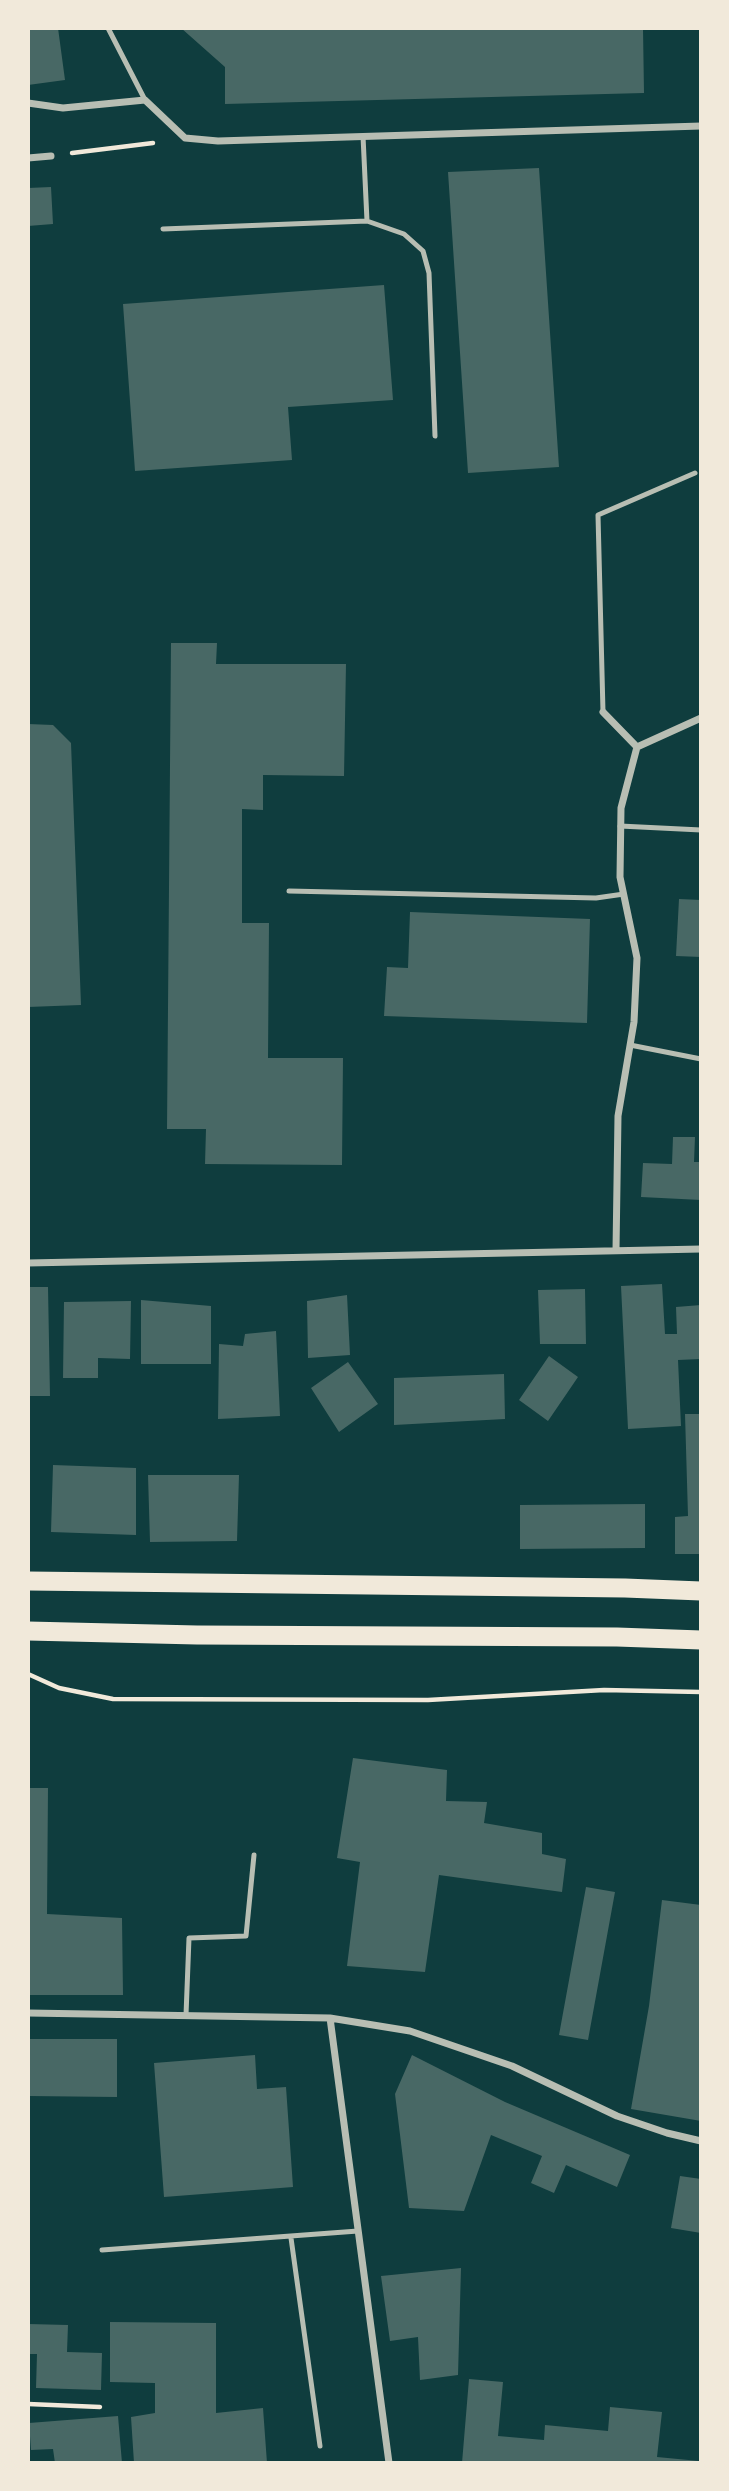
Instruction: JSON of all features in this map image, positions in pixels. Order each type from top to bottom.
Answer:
[{"type":"highway","points":[[28,1581],[701,1591]]},
{"type":"highway","points":[[28,1631],[701,1640]]},
{"type":"street","points":[[28,103],[64,108],[145,100],[186,138],[218,141],[701,126]]},
{"type":"street","points":[[28,158],[51,156]]},
{"type":"street","points":[[603,712],[637,747]]},
{"type":"street","points":[[637,747],[701,718]]},
{"type":"street","points":[[616,1250],[618,1116],[634,1022],[637,958],[620,877],[621,808],[637,747]]},
{"type":"street","points":[[28,1263],[701,1249]]},
{"type":"street","points":[[28,2013],[330,2018],[410,2031],[512,2066],[617,2116],[701,2141]]},
{"type":"street","points":[[330,2018],[389,2463]]},
{"type":"lane","points":[[108,28],[145,100]]},
{"type":"lane","points":[[363,136],[367,221]]},
{"type":"lane","points":[[163,229],[367,221],[404,234],[423,251],[429,273],[435,436]]},
{"type":"lane","points":[[603,712],[598,515],[695,473]]},
{"type":"lane","points":[[621,826],[701,830]]},
{"type":"lane","points":[[289,891],[596,898],[624,894]]},
{"type":"lane","points":[[630,1045],[701,1059]]},
{"type":"lane","points":[[187,2015],[189,1938],[246,1936],[254,1856]]},
{"type":"lane","points":[[102,2250],[358,2231]]},
{"type":"lane","points":[[291,2238],[320,2446]]},
{"type":"path","points":[[51,156],[186,138]]},
{"type":"path","points":[[28,1674],[59,1688],[113,1699],[428,1700],[604,1690],[701,1692]]},
{"type":"path","points":[[28,2404],[100,2407]]},
{"type":"building","points":[[28,28],[58,28],[65,80],[28,85]]},
{"type":"building","points":[[181,28],[643,28],[644,93],[225,104],[225,67]]},
{"type":"building","points":[[539,168],[559,467],[468,473],[448,172]]},
{"type":"building","points":[[51,187],[53,224],[28,226],[28,188]]},
{"type":"building","points":[[384,285],[393,400],[288,407],[292,460],[135,471],[123,304]]},
{"type":"building","points":[[171,643],[217,643],[216,664],[346,664],[344,776],[263,775],[263,810],[242,809],[242,923],[269,923],[268,1058],[343,1058],[342,1165],[205,1164],[206,1129],[167,1129]]},
{"type":"building","points":[[28,724],[53,725],[71,743],[81,1005],[28,1007]]},
{"type":"building","points":[[679,899],[701,900],[701,957],[676,956]]},
{"type":"building","points":[[410,912],[590,919],[587,1023],[384,1016],[387,967],[408,968]]},
{"type":"building","points":[[673,1137],[695,1137],[694,1162],[701,1162],[701,1200],[641,1197],[643,1163],[672,1164]]},
{"type":"building","points":[[662,1284],[665,1334],[677,1334],[676,1307],[701,1305],[701,1359],[678,1360],[681,1426],[628,1429],[621,1286]]},
{"type":"building","points":[[28,1287],[48,1287],[50,1396],[28,1396]]},
{"type":"building","points":[[585,1289],[586,1344],[540,1344],[538,1290]]},
{"type":"building","points":[[347,1295],[350,1355],[308,1358],[307,1301]]},
{"type":"building","points":[[141,1300],[211,1306],[211,1364],[141,1364]]},
{"type":"building","points":[[131,1301],[130,1359],[98,1358],[98,1378],[63,1378],[64,1302]]},
{"type":"building","points":[[276,1331],[280,1416],[218,1419],[219,1344],[243,1346],[245,1334]]},
{"type":"building","points":[[549,1356],[578,1377],[548,1421],[519,1400]]},
{"type":"building","points":[[348,1362],[378,1404],[339,1432],[311,1388]]},
{"type":"building","points":[[504,1374],[505,1419],[394,1425],[394,1378]]},
{"type":"building","points":[[685,1414],[701,1414],[701,1554],[675,1554],[675,1517],[688,1516]]},
{"type":"building","points":[[53,1465],[136,1468],[136,1535],[51,1532]]},
{"type":"building","points":[[148,1475],[239,1475],[237,1541],[150,1542]]},
{"type":"building","points":[[645,1504],[645,1548],[520,1549],[520,1505]]},
{"type":"building","points":[[353,1758],[447,1770],[446,1801],[487,1802],[484,1823],[542,1833],[542,1854],[566,1859],[562,1892],[439,1875],[425,1972],[347,1966],[360,1862],[337,1858]]},
{"type":"building","points":[[28,1788],[48,1788],[47,1914],[122,1918],[123,1995],[28,1995]]},
{"type":"building","points":[[586,1887],[615,1892],[588,2040],[559,2035]]},
{"type":"building","points":[[662,1900],[701,1905],[701,2121],[631,2109],[649,2006]]},
{"type":"building","points":[[28,2039],[117,2039],[117,2097],[28,2096]]},
{"type":"building","points":[[255,2055],[257,2089],[286,2087],[293,2187],[164,2197],[154,2063]]},
{"type":"building","points":[[412,2055],[505,2102],[630,2155],[617,2187],[566,2165],[554,2193],[531,2183],[542,2156],[491,2135],[464,2211],[409,2208],[395,2094]]},
{"type":"building","points":[[680,2176],[701,2179],[701,2233],[671,2228]]},
{"type":"building","points":[[461,2268],[458,2375],[420,2380],[418,2337],[390,2341],[381,2276]]},
{"type":"building","points":[[110,2322],[216,2323],[216,2413],[263,2408],[267,2463],[134,2463],[131,2417],[155,2413],[155,2383],[110,2382]]},
{"type":"building","points":[[28,2324],[68,2325],[67,2352],[102,2353],[101,2390],[36,2388],[37,2354],[28,2354]]},
{"type":"building","points":[[469,2379],[503,2382],[498,2436],[544,2440],[545,2425],[608,2431],[610,2407],[662,2412],[657,2457],[699,2463],[462,2463]]},
{"type":"building","points":[[118,2416],[122,2463],[55,2463],[53,2449],[31,2450],[29,2423]]}]
